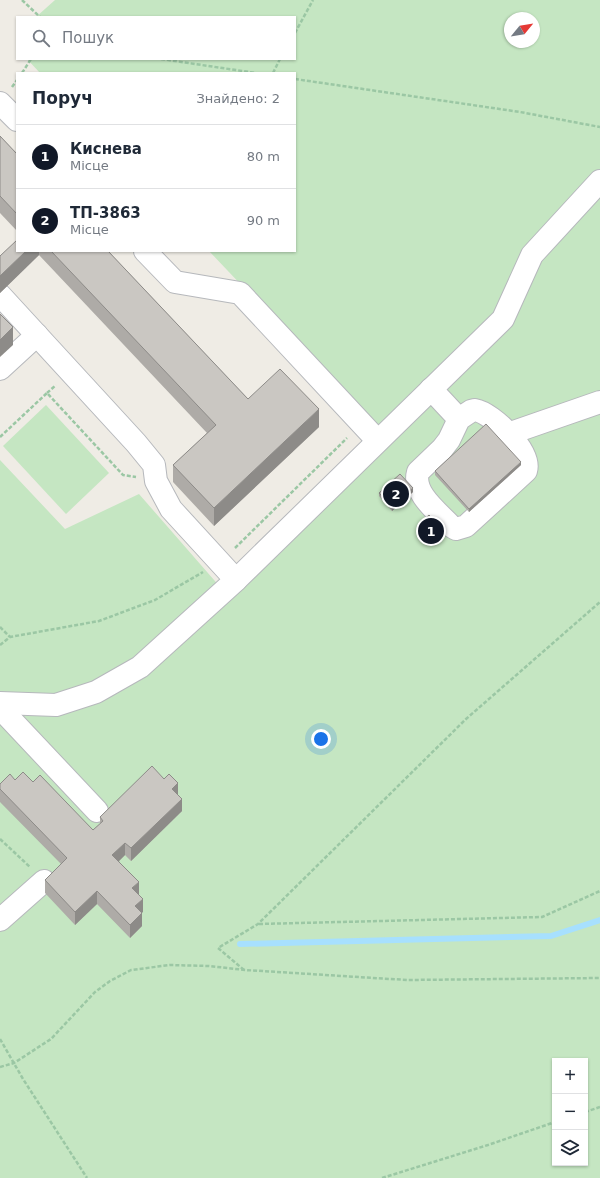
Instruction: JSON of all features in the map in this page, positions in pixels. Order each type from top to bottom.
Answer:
[{"type":"lane","points":[[0,103],[16,119]]},
{"type":"lane","points":[[0,703],[56,705],[96,692],[140,667],[236,580],[377,440],[503,319],[532,255],[600,181]]},
{"type":"lane","points":[[146,252],[175,282],[240,293],[377,440]]},
{"type":"lane","points":[[0,295],[136,443],[154,465],[156,481],[171,509],[236,580]]},
{"type":"lane","points":[[0,369],[36,334]]},
{"type":"lane","points":[[430,389],[458,419]]},
{"type":"lane","points":[[508,434],[600,402]]},
{"type":"lane","points":[[470,411],[482,411],[508,434],[523,452],[527,461],[526,471],[466,526],[456,529],[451,526],[421,493],[416,482],[418,472],[442,449],[449,440],[458,419],[470,411]]},
{"type":"lane","points":[[0,708],[97,811]]},
{"type":"lane","points":[[0,920],[44,881]]},
{"type":"path","points":[[22,0],[39,16]]},
{"type":"path","points":[[296,31],[313,0]]},
{"type":"path","points":[[23,72],[30,60]]},
{"type":"path","points":[[168,60],[249,72]]},
{"type":"path","points":[[273,72],[279,60]]},
{"type":"path","points":[[296,79],[520,112],[600,126]]},
{"type":"path","points":[[0,437],[47,393],[123,475],[156,481]]},
{"type":"path","points":[[245,970],[218,948],[258,924],[466,719],[600,602]]},
{"type":"path","points":[[0,627],[10,637]]},
{"type":"path","points":[[0,839],[44,881]]},
{"type":"path","points":[[258,924],[542,917],[600,891]]},
{"type":"path","points":[[0,1067],[14,1063],[51,1039],[100,988],[131,970],[170,965],[208,966],[245,970],[407,980],[600,978]]},
{"type":"path","points":[[0,1039],[87,1178]]},
{"type":"path","points":[[588,1111],[600,1107]]},
{"type":"path","points":[[382,1178],[488,1145],[552,1123]]},
{"type":"green space","points":[[55,0],[600,0],[600,1178],[0,1178],[0,460],[65,529],[139,494],[228,596],[389,441],[210,252],[296,252],[296,72],[39,72],[28,60],[296,60],[296,16],[37,16]]},
{"type":"green space","points":[[46,405],[109,473],[66,514],[3,446]]},
{"type":"building","points":[[0,136],[16,153],[16,213],[0,196]]},
{"type":"building","points":[[16,241],[16,252],[25,252],[0,276],[0,256]]},
{"type":"building","points":[[52,252],[109,252],[248,399],[280,369],[319,409],[214,508],[173,465],[216,425]]},
{"type":"building","points":[[0,314],[13,327],[0,340]]},
{"type":"building","points":[[486,424],[521,462],[469,509],[435,471]]},
{"type":"building","points":[[400,474],[413,488],[392,507],[379,493]]},
{"type":"building","points":[[429,515],[444,530],[433,541],[418,525]]},
{"type":"building","points":[[152,766],[164,779],[169,774],[178,783],[172,789],[182,799],[131,848],[125,843],[112,855],[139,882],[132,888],[143,899],[135,906],[142,913],[130,925],[97,891],[75,912],[45,880],[67,858],[0,789],[0,784],[10,774],[15,780],[23,772],[33,782],[40,775],[93,830],[103,821],[100,817]]},
{"type":"waterway","points":[[240,944],[551,936],[600,920]]},
{"type":"place","name":"ТП-3863","points":[[396,494]]},
{"type":"place","name":"Киснева","points":[[431,531]]}]
